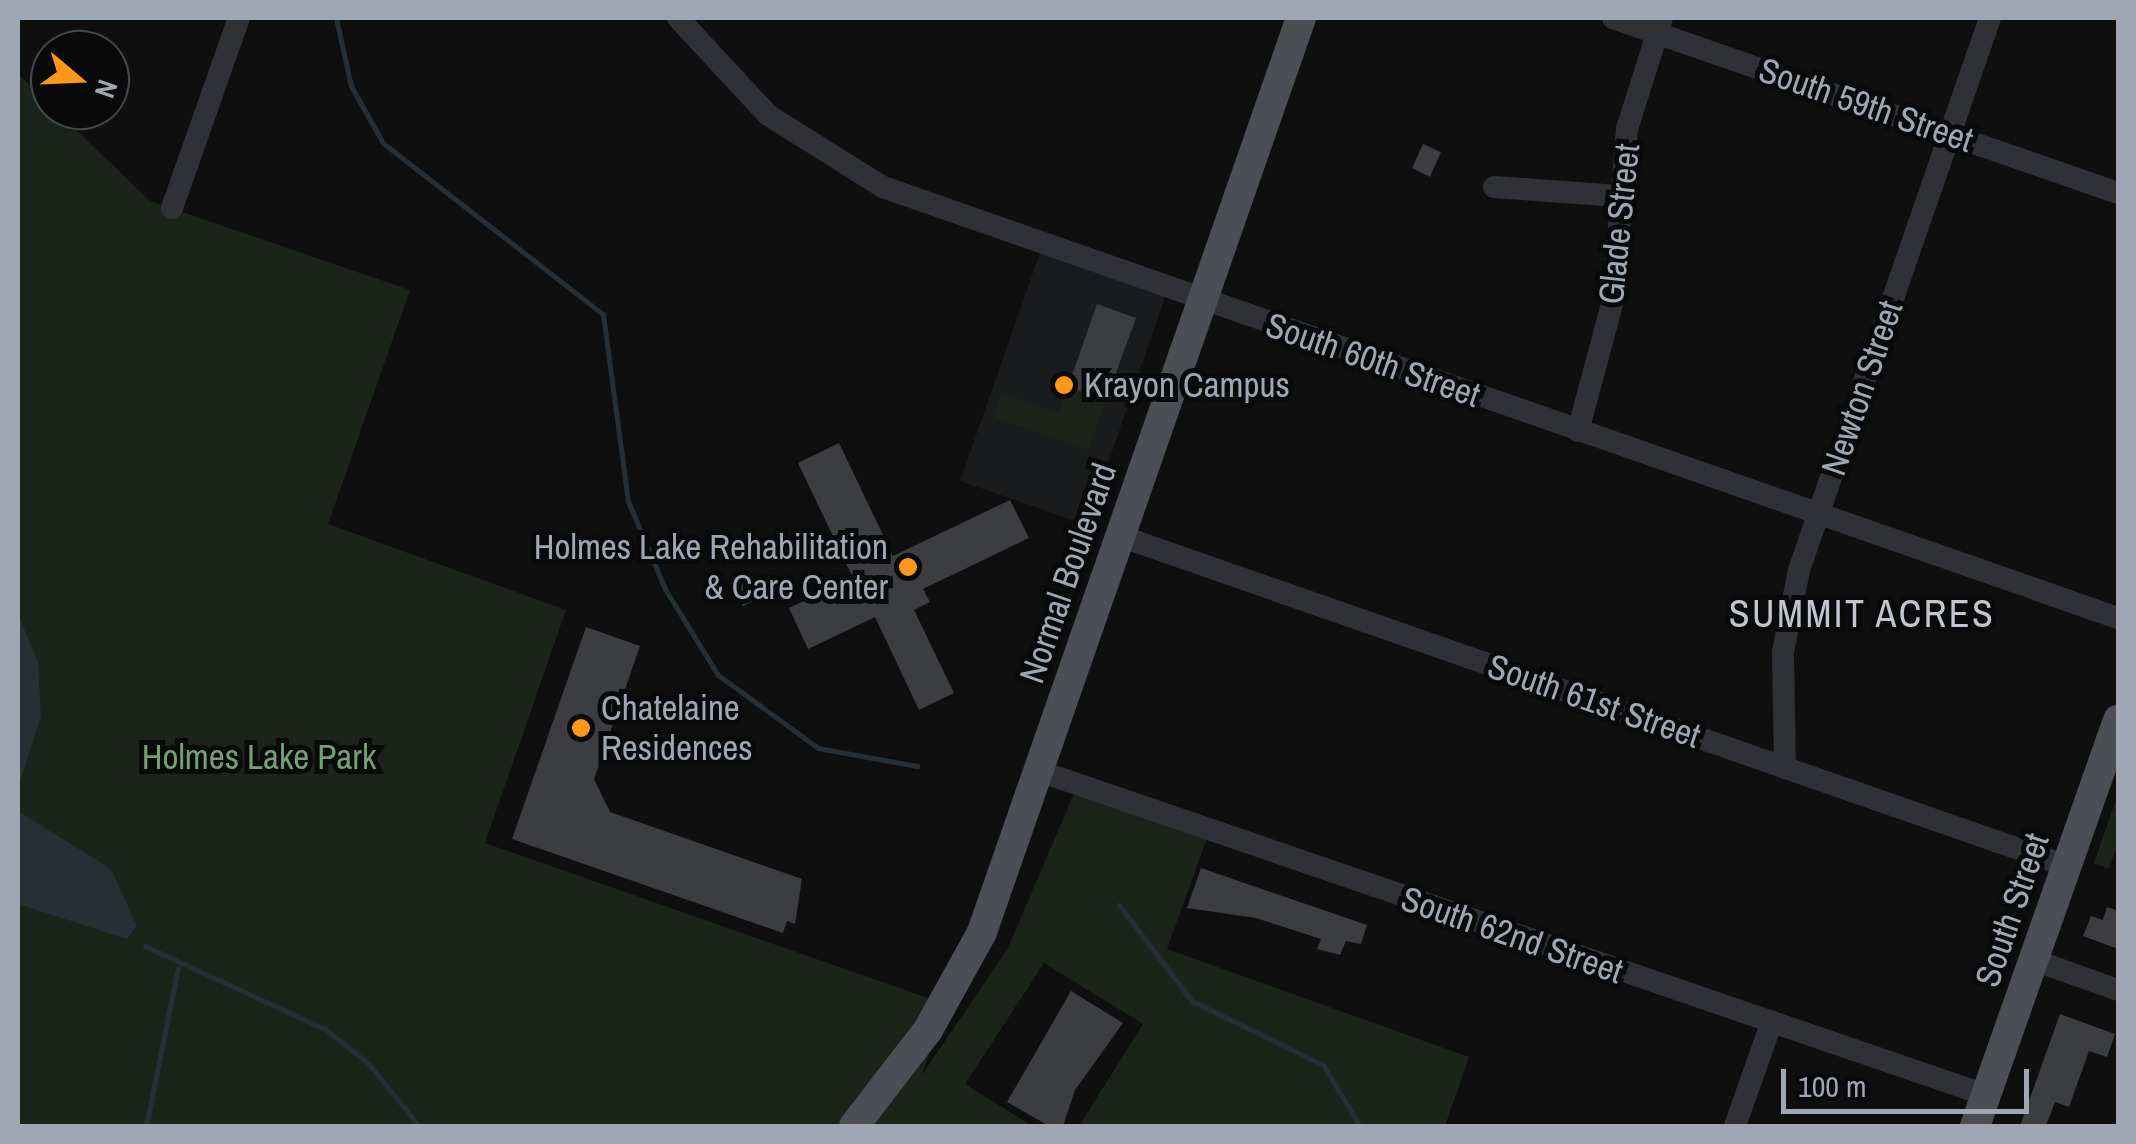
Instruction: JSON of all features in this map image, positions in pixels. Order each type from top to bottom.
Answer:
[{"type":"main road","name":"Normal Boulevard","points":[[854,1126],[963,974],[1302,18]]},
{"type":"main road","name":"South Street","points":[[1976,1126],[2118,719]]},
{"type":"street","points":[[172,208],[239,18]]},
{"type":"street","name":"South 60th Street","points":[[678,18],[751,100],[854,173],[1204,300],[2118,618]]},
{"type":"street","name":"South 59th Street","points":[[1613,18],[1659,25],[2118,193]]},
{"type":"street","name":"Newton Street","points":[[1785,768],[1783,652],[1818,514],[1990,18]]},
{"type":"street","name":"Glade Street","points":[[1578,431],[1605,345],[1627,130],[1659,25]]},
{"type":"street","points":[[1494,188],[1620,196]]},
{"type":"street","name":"South 61st Street","points":[[1120,536],[2067,866]]},
{"type":"street","name":"South 62nd Street","points":[[1038,771],[1986,1096]]},
{"type":"street","points":[[2034,960],[2118,990]]},
{"type":"street","points":[[1735,1126],[1772,1022]]},
{"type":"shaded area","name":"Krayon Campus","points":[[1043,244],[1168,288],[1087,525],[960,481]]},
{"type":"shaded area","points":[[18,614],[38,662],[41,716],[18,788]]},
{"type":"shaded area","points":[[18,811],[111,869],[137,926],[127,939],[18,904]]},
{"type":"green space","name":"Holmes Lake Park","points":[[18,74],[30,86],[30,130],[76,130],[150,201],[410,290],[328,524],[566,610],[485,843],[945,1004],[922,1075],[1008,948],[1078,784],[1210,830],[1167,949],[1469,1057],[1445,1126],[1079,1126],[1143,1024],[1044,963],[965,1084],[1032,1126],[18,1126]]},
{"type":"green space","points":[[1068,387],[1106,400],[1088,450],[993,417],[1002,393],[1058,413]]},
{"type":"green space","points":[[2118,794],[2118,842],[2109,869],[2094,863]]},
{"type":"building","points":[[1423,144],[1441,152],[1430,177],[1412,168]]},
{"type":"building","name":"Krayon Campus","points":[[1097,304],[1136,318],[1106,400],[1068,387]]},
{"type":"building","name":"Holmes Lake Rehabilitation & Care Center","points":[[839,443],[893,556],[1010,500],[1029,538],[923,589],[930,602],[914,610],[954,693],[919,710],[875,617],[808,649],[789,608],[853,578],[798,463]]},
{"type":"building","points":[[752,580],[760,598],[743,606],[734,588]]},
{"type":"building","name":"Chatelaine Residences","points":[[586,627],[640,646],[594,779],[610,812],[802,879],[795,924],[787,921],[783,933],[512,839]]},
{"type":"building","points":[[1201,868],[1367,925],[1361,944],[1346,941],[1340,955],[1317,949],[1321,939],[1256,918],[1187,908]]},
{"type":"building","points":[[2107,907],[2118,911],[2118,949],[2083,936],[2091,916],[2103,920]]},
{"type":"building","points":[[1071,991],[1123,1023],[1075,1090],[1063,1126],[1049,1126],[1007,1102]]},
{"type":"building","points":[[2060,1014],[2115,1034],[2107,1057],[2089,1051],[2069,1107],[2055,1102],[2046,1126],[2020,1126]]},
{"type":"waterway","points":[[336,18],[351,86],[383,143],[603,314],[628,501],[665,589],[718,675],[818,748],[917,766]]},
{"type":"waterway","points":[[1119,905],[1192,1001],[1323,1065],[1360,1126]]},
{"type":"waterway","points":[[145,946],[325,1029],[368,1063],[419,1126]]},
{"type":"waterway","points":[[146,1126],[178,968]]},
{"type":"place","name":"Krayon Campus","points":[[1064,385]]},
{"type":"place","name":"Holmes Lake Rehabilitation & Care Center","points":[[908,567]]},
{"type":"place","name":"Chatelaine Residences","points":[[581,728]]},
{"type":"district","name":"SUMMIT ACRES","points":[[1862,614]]}]
